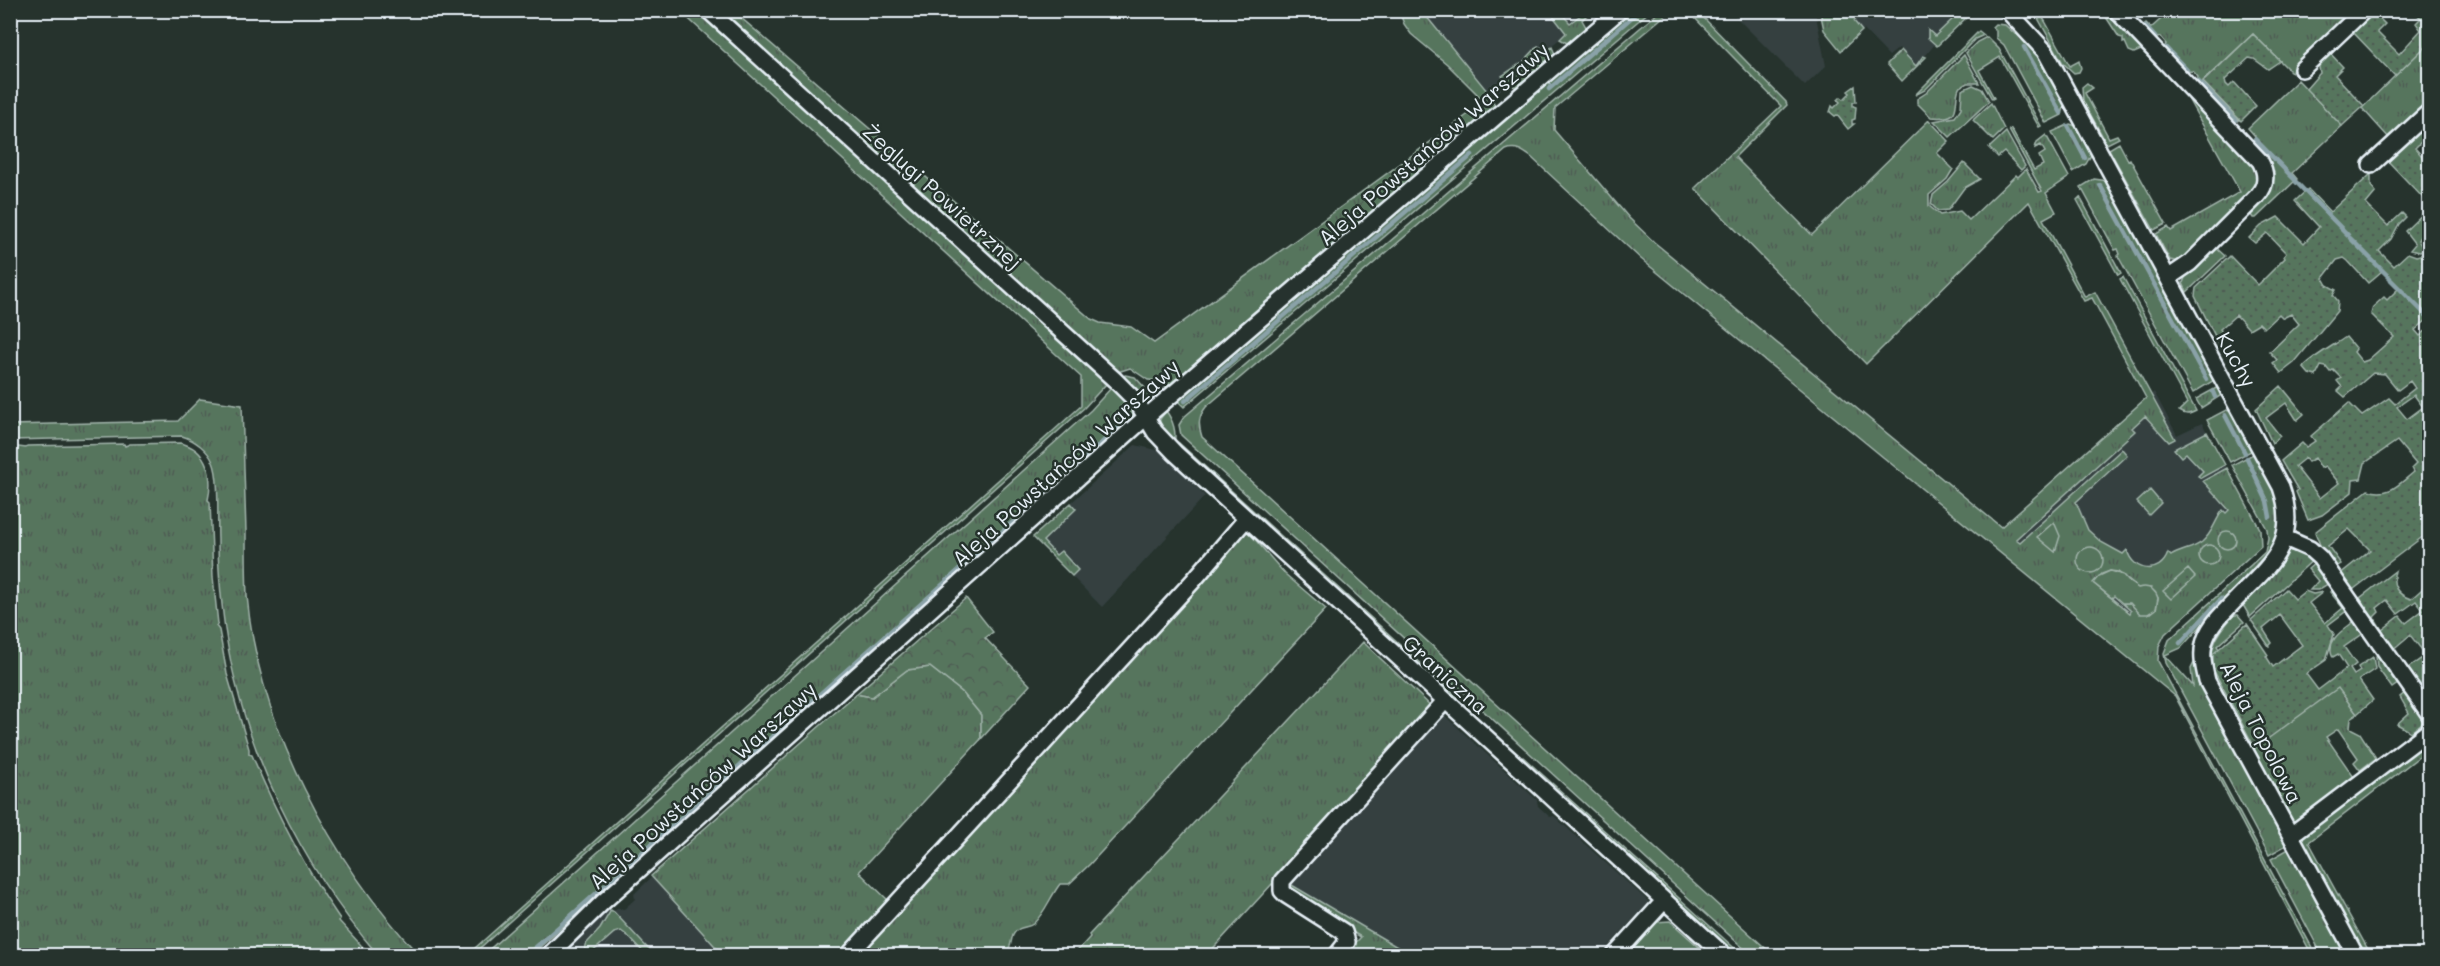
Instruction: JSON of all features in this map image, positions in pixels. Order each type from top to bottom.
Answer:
[{"type":"street","name":"Żeglugi Powietrznej","points":[[708,10],[1115,380],[1137,402],[1146,417]]},
{"type":"street","name":"Aleja Powstańców Warszawy","points":[[548,956],[603,902],[1146,417],[1620,10]]},
{"type":"street","name":"Kuchy","points":[[2007,10],[2045,51],[2281,487],[2289,516],[2285,538]]},
{"type":"street","points":[[2116,10],[2260,161],[2265,177],[2260,192],[2190,264],[2168,278]]},
{"type":"street","points":[[2302,69],[2364,10]]},
{"type":"street","points":[[2371,165],[2430,111]]},
{"type":"street","name":"Graniczna","points":[[1146,417],[1155,432],[1246,519],[1725,956]]},
{"type":"street","points":[[848,956],[1193,581],[1246,519]]},
{"type":"street","points":[[2285,538],[2310,549],[2320,558],[2430,715]]},
{"type":"street","name":"Aleja Topolowa","points":[[2285,538],[2271,561],[2211,627],[2204,643],[2203,660],[2207,681],[2356,956]]},
{"type":"street","points":[[1336,956],[1347,942],[1344,932],[1282,891],[1283,879],[1445,701]]},
{"type":"street","points":[[2291,835],[2430,730]]},
{"type":"street","points":[[1614,956],[1664,902]]},
{"type":"shaded area","points":[[1422,11],[1592,11],[1492,97]]},
{"type":"shaded area","points":[[1730,11],[1815,11],[1826,66],[1805,86]]},
{"type":"shaded area","points":[[1852,11],[1962,11],[1917,66],[1899,48],[1889,56],[1864,30],[1856,37],[1841,22]]},
{"type":"shaded area","points":[[2154,392],[2177,435],[2202,423],[2258,525],[2257,551],[2164,635],[2131,635],[2001,527]]},
{"type":"shaded area","points":[[1135,445],[1161,451],[1205,496],[1102,607],[1033,537]]},
{"type":"shaded area","points":[[1440,715],[1444,715],[1537,800],[1538,806],[1550,817],[1554,816],[1649,902],[1600,955],[1411,955],[1290,884],[1290,879]]},
{"type":"shaded area","points":[[652,877],[723,955],[562,956],[609,908],[613,912],[618,908],[623,910],[635,899],[634,894]]},
{"type":"green space","points":[[1633,10],[1650,11],[1184,407],[1178,401]]},
{"type":"green space","points":[[2348,10],[2352,14],[2291,72],[2253,34],[2203,81],[2239,120],[2232,123],[2195,82],[2198,77],[2193,71],[2184,72],[2163,50],[2166,44],[2160,37],[2152,40],[2143,31],[2142,26],[2146,23],[2151,28],[2170,11]]},
{"type":"green space","points":[[680,11],[700,11],[1107,383],[1084,408],[472,955],[466,956],[1081,406],[1081,377]]},
{"type":"green space","points":[[717,11],[733,11],[1091,319],[1100,323],[1131,327],[1154,343],[1485,102],[1447,64],[1411,34],[1399,11],[1422,11],[1492,97],[1495,107],[1167,389],[1161,381],[1148,380],[1130,368],[1118,372],[1111,368]]},
{"type":"green space","points":[[1549,11],[1559,11],[1570,23],[1586,11],[1607,11],[1599,17],[1590,12],[1582,20],[1586,27],[1567,43],[1560,39],[1566,33]]},
{"type":"green space","points":[[1660,11],[1670,11],[1555,108],[1554,130],[1629,218],[1654,242],[2001,527],[2146,398],[2092,298],[2084,301],[2029,202],[1866,364],[1695,188],[1781,106],[1688,11],[1697,11],[1786,102],[1787,105],[1735,157],[1812,235],[1929,120],[1949,141],[1937,153],[1953,169],[1947,179],[1929,195],[1929,206],[1940,215],[1960,211],[1969,220],[2016,175],[2018,177],[2026,169],[2039,192],[2042,191],[2009,130],[2011,129],[2034,170],[2043,165],[2039,156],[2045,152],[2041,145],[2035,148],[2037,142],[2046,135],[2069,177],[2046,193],[2056,212],[2043,219],[2085,297],[2095,292],[2175,439],[2169,442],[2145,416],[2132,428],[2135,431],[2016,539],[2020,542],[2122,449],[2127,455],[2076,502],[2088,530],[2101,542],[2123,554],[2127,550],[2130,557],[2140,567],[2153,568],[2164,560],[2168,553],[2171,556],[2202,542],[2209,535],[2223,510],[2226,513],[2229,510],[2203,481],[2227,468],[2260,529],[2261,546],[2165,634],[2159,646],[2158,661],[2316,955],[2312,955],[2175,696],[1641,259],[1522,151],[1506,150],[1206,407],[1201,414],[1200,421],[1202,437],[1773,955],[1751,955],[1181,435],[1179,425],[1184,417]],"holes":[[[2110,571],[2118,572],[2138,588],[2151,588],[2158,598],[2156,609],[2151,613],[2130,603],[2122,603],[2131,611],[2130,613],[2094,584],[2102,574]]]},
{"type":"green space","points":[[1820,11],[1836,11],[1839,14],[1843,11],[1865,11],[1854,21],[1862,31],[1841,51],[1824,30]]},
{"type":"green space","points":[[1957,11],[1973,11],[1937,46],[1928,38],[1928,30],[1935,36],[1959,13]]},
{"type":"green space","points":[[2034,11],[2047,11],[2041,14],[2070,66],[2079,61],[2081,68],[2079,72],[2074,73],[2063,63]]},
{"type":"green space","points":[[2102,11],[2110,11],[2254,163],[2259,173],[2257,186],[2187,259],[2180,262],[2170,260],[2156,234],[2168,227],[2171,231],[2240,192],[2187,97],[2141,50],[2134,53],[2129,51],[2125,42],[2123,43],[2123,38],[2119,37]]},
{"type":"green space","points":[[2372,11],[2385,24],[2377,32],[2399,54],[2421,30],[2416,23],[2421,18],[2413,11],[2429,11],[2429,25],[2426,29],[2429,33],[2429,43],[2395,76],[2351,30]]},
{"type":"green space","points":[[1995,24],[2005,25],[2015,34],[2018,31],[2036,51],[2065,103],[2062,115],[2046,123],[2004,45],[1996,38],[1996,31],[1992,27]]},
{"type":"green space","points":[[1979,31],[1984,35],[1975,39],[1925,90],[1915,95]]},
{"type":"green space","points":[[2253,34],[2280,61],[2268,69],[2249,58],[2225,80],[2229,87],[2234,82],[2256,106],[2241,121],[2203,82]]},
{"type":"green space","points":[[1987,37],[1999,49],[2041,126],[2039,127],[2000,57],[1979,70],[1994,98],[1992,99],[1966,53],[1977,42]]},
{"type":"green space","points":[[2429,43],[2429,103],[2390,139],[2362,108]]},
{"type":"green space","points":[[1538,46],[1546,51],[1552,47],[1555,54],[1534,73],[1524,61]]},
{"type":"green space","points":[[1901,50],[1916,66],[1923,56],[1926,57],[1902,81],[1887,64]]},
{"type":"green space","points":[[2328,51],[2343,67],[2335,75],[2364,106],[2342,126],[2306,89],[2320,73],[2318,61]]},
{"type":"green space","points":[[1964,55],[1979,83],[1967,83],[1959,88],[1953,114],[1931,117],[1917,103],[1917,99]]},
{"type":"green space","points":[[1521,63],[1531,75],[1515,87],[1502,76]]},
{"type":"green space","points":[[2298,80],[2342,126],[2292,173],[2297,179],[2256,218],[2253,218],[2249,212],[2264,196],[2252,143],[2255,136],[2248,128]]},
{"type":"green space","points":[[2087,83],[2093,88],[2085,93],[2109,138],[2117,135],[2119,138],[2107,144],[2083,101],[2082,87]]},
{"type":"green space","points":[[1973,85],[1982,89],[1989,101],[1950,137],[1934,121],[1955,117],[1961,108],[1962,90]]},
{"type":"green space","points":[[1855,86],[1856,102],[1853,102],[1853,106],[1856,107],[1855,119],[1852,120],[1854,124],[1848,129],[1837,115],[1830,112],[1832,106],[1834,108],[1840,102],[1838,100],[1841,97],[1844,99],[1850,93],[1848,91]]},
{"type":"green space","points":[[1991,103],[2004,129],[1993,140],[1973,120]]},
{"type":"green space","points":[[2429,119],[2429,134],[2415,148],[2429,164],[2429,196],[2425,200],[2386,159]]},
{"type":"green space","points":[[2070,124],[2079,127],[2092,153],[2086,164],[2073,172],[2052,132]]},
{"type":"green space","points":[[2006,132],[2025,166],[2021,170],[2004,152],[1998,157],[1989,148]]},
{"type":"green space","points":[[2119,143],[2166,224],[2154,230],[2109,149]]},
{"type":"green space","points":[[1964,163],[1980,179],[1964,188],[1948,210],[1938,211],[1931,204],[1933,195]]},
{"type":"green space","points":[[2371,174],[2371,186],[2376,192],[2366,204],[2388,226],[2402,213],[2406,217],[2399,224],[2391,239],[2379,251],[2394,266],[2408,253],[2416,256],[2429,253],[2429,323],[2427,320],[2415,330],[2420,336],[2429,328],[2429,532],[2350,592],[2339,575],[2370,550],[2349,529],[2328,546],[2341,564],[2334,568],[2322,550],[2315,532],[2368,490],[2388,491],[2398,485],[2414,472],[2412,468],[2416,464],[2397,441],[2365,463],[2361,479],[2353,480],[2352,492],[2322,515],[2308,520],[2296,492],[2298,490],[2281,461],[2302,443],[2306,447],[2315,441],[2311,436],[2349,403],[2362,416],[2389,398],[2395,404],[2415,388],[2410,381],[2398,390],[2385,374],[2373,373],[2345,397],[2338,391],[2342,387],[2337,381],[2341,378],[2333,370],[2330,372],[2326,367],[2321,366],[2316,376],[2309,374],[2303,367],[2346,337],[2356,349],[2354,352],[2362,362],[2368,360],[2394,337],[2371,314],[2373,307],[2384,297],[2387,300],[2399,288],[2382,271],[2368,283],[2344,258],[2337,260],[2323,278],[2327,285],[2336,290],[2333,295],[2338,301],[2337,311],[2294,363],[2281,373],[2273,363],[2277,360],[2269,351],[2299,324],[2291,314],[2283,318],[2279,314],[2264,328],[2259,323],[2249,329],[2236,315],[2220,329],[2225,336],[2219,344],[2195,296],[2196,288],[2230,256],[2258,285],[2285,258],[2286,253],[2267,233],[2255,243],[2249,238],[2261,226],[2278,217],[2304,243],[2319,227],[2295,201],[2308,189],[2330,212]],"holes":[[[2414,395],[2423,407],[2407,419],[2397,407]],[[2305,458],[2308,462],[2315,458],[2321,468],[2325,466],[2339,483],[2320,498],[2295,466]]]},
{"type":"green space","points":[[2094,179],[2108,181],[2216,379],[2193,393],[2118,256],[2120,254],[2118,249],[2115,250],[2081,187]]},
{"type":"green space","points":[[2080,197],[2121,273],[2118,275],[2077,200]]},
{"type":"green space","points":[[2429,208],[2429,235],[2423,232],[2418,240],[2422,247],[2429,242],[2429,249],[2420,252],[2410,250],[2415,244],[2405,231]]},
{"type":"green space","points":[[2214,246],[2225,256],[2187,292],[2183,283],[2186,275]]},
{"type":"green space","points":[[2123,277],[2196,411],[2187,414],[2179,411],[2187,403],[2120,279]]},
{"type":"green space","points":[[1125,375],[1135,377],[1155,399],[1142,398],[1123,381]]},
{"type":"green space","points":[[2220,386],[2222,389],[2220,396],[2201,408],[2196,399]]},
{"type":"green space","points":[[2281,386],[2304,414],[2297,420],[2286,403],[2266,418],[2280,436],[2272,443],[2256,409]]},
{"type":"green space","points":[[1112,387],[1131,405],[1132,419],[531,955],[482,956],[1091,410]]},
{"type":"green space","points":[[200,399],[242,405],[247,596],[254,645],[283,742],[304,789],[357,878],[419,955],[378,955],[324,883],[300,844],[261,761],[234,674],[225,629],[219,562],[217,478],[208,453],[196,443],[182,436],[11,440],[11,425],[178,421]]},
{"type":"green space","points":[[2226,410],[2233,412],[2253,450],[2230,462],[2207,420]]},
{"type":"green space","points":[[1166,411],[1174,427],[1174,444],[1159,427],[1160,419]]},
{"type":"green space","points":[[2207,432],[2225,465],[2201,478],[2198,476],[2203,471],[2186,453],[2181,457],[2174,449]]},
{"type":"green space","points":[[180,443],[197,451],[203,458],[209,474],[208,500],[210,502],[213,577],[218,624],[216,626],[219,630],[227,674],[249,754],[252,755],[271,798],[314,880],[340,919],[339,921],[370,955],[11,955],[11,446],[26,448],[27,446],[124,444],[125,446]]},
{"type":"green space","points":[[1179,443],[1458,697],[1443,690],[1178,448]]},
{"type":"green space","points":[[2255,453],[2268,478],[2277,503],[2278,528],[2274,541],[2266,554],[2181,648],[2165,655],[2193,686],[2191,669],[2197,657],[2290,843],[2269,855],[2166,663],[2164,653],[2169,640],[2265,552],[2267,529],[2232,465]]},
{"type":"green space","points":[[2150,490],[2161,503],[2149,515],[2137,502]]},
{"type":"green space","points":[[1071,503],[1076,509],[1043,541],[1056,555],[1061,551],[1078,570],[1072,576],[1033,537]]},
{"type":"green space","points":[[2054,522],[2060,536],[2055,552],[2037,537]]},
{"type":"green space","points":[[1247,530],[1285,574],[1326,609],[1090,864],[1069,884],[1060,884],[1037,920],[1016,931],[1010,947],[1003,953],[996,956],[855,956]]},
{"type":"green space","points":[[2227,531],[2233,534],[2236,540],[2233,546],[2227,549],[2221,546],[2218,540],[2221,534]]},
{"type":"green space","points":[[2205,545],[2213,545],[2219,551],[2219,559],[2213,565],[2205,565],[2199,559],[2199,551]]},
{"type":"green space","points":[[2090,547],[2099,551],[2103,560],[2099,569],[2090,573],[2081,569],[2077,560],[2081,551]]},
{"type":"green space","points":[[2297,549],[2315,558],[2250,617],[2243,605],[2288,552]]},
{"type":"green space","points":[[2316,562],[2331,582],[2318,590],[2310,590],[2318,581],[2308,569]]},
{"type":"green space","points":[[2188,569],[2195,577],[2171,599],[2163,591]]},
{"type":"green space","points":[[2110,571],[2123,575],[2138,588],[2148,587],[2153,590],[2158,598],[2156,609],[2148,614],[2140,614],[2130,603],[2122,603],[2114,596],[2112,598],[2093,583],[2099,576]]},
{"type":"green space","points":[[2395,571],[2396,589],[2411,599],[2429,583],[2429,680],[2418,689],[2404,671],[2426,655],[2410,635],[2391,651],[2361,607],[2363,603],[2360,598]],"holes":[[[2387,600],[2398,614],[2416,601],[2423,610],[2406,623],[2400,616],[2382,630],[2374,617],[2379,612],[2377,608]]]},
{"type":"green space","points":[[2286,589],[2295,599],[2305,591],[2313,594],[2323,592],[2309,603],[2325,623],[2343,608],[2330,592],[2335,589],[2349,609],[2328,625],[2334,634],[2326,660],[2306,674],[2318,690],[2347,668],[2338,654],[2333,657],[2331,645],[2342,631],[2356,620],[2364,633],[2344,647],[2356,664],[2350,669],[2354,675],[2360,671],[2358,667],[2373,657],[2375,669],[2359,680],[2373,700],[2357,714],[2338,688],[2255,748],[2213,669],[2213,654],[2247,624],[2268,655],[2266,656],[2273,667],[2302,645],[2280,615],[2263,629],[2272,643],[2269,646],[2251,620]]},
{"type":"green space","points":[[966,598],[993,632],[985,638],[1030,685],[981,739],[981,715],[962,692],[930,667],[907,670],[872,697],[856,694]]},
{"type":"green space","points":[[2234,615],[2238,615],[2244,622],[2217,646],[2219,649],[2213,654],[2255,747],[2338,687],[2357,714],[2351,718],[2350,728],[2360,733],[2376,758],[2360,770],[2354,762],[2358,758],[2338,729],[2326,737],[2356,780],[2295,824],[2214,680],[2211,661],[2214,645],[2217,637]]},
{"type":"green space","points":[[1363,642],[1433,708],[1207,955],[1073,956],[1090,937],[1089,935]]},
{"type":"green space","points":[[2378,654],[2399,683],[2392,688],[2377,667],[2376,656]]},
{"type":"green space","points":[[930,667],[962,692],[981,715],[981,739],[859,872],[890,902],[844,955],[723,955],[651,876],[856,694],[872,697],[907,670]]},
{"type":"green space","points":[[2406,692],[2422,715],[2423,722],[2411,732],[2397,724],[2409,713],[2400,697]]},
{"type":"green space","points":[[2429,737],[2429,749],[2309,842],[2371,955],[2363,955],[2302,843],[2302,835]]},
{"type":"green space","points":[[1523,757],[1742,955],[1732,955],[1519,761]]},
{"type":"green space","points":[[2292,847],[2351,955],[2322,955],[2271,859]]},
{"type":"green space","points":[[1290,879],[1290,884],[1411,955],[1344,955],[1361,937],[1327,917],[1324,909],[1289,888]]},
{"type":"green space","points":[[611,910],[654,955],[646,955],[621,931],[614,933],[589,955],[584,955],[585,945],[600,929]]},
{"type":"green space","points":[[1670,921],[1708,955],[1624,956],[1655,922]]},
{"type":"waterway","points":[[1549,89],[1640,10]]},
{"type":"waterway","points":[[2129,10],[2134,16]]},
{"type":"waterway","points":[[2145,26],[2155,37]]},
{"type":"waterway","points":[[2024,47],[2061,113]]},
{"type":"waterway","points":[[2166,48],[2187,70]]},
{"type":"waterway","points":[[2198,81],[2236,120]]},
{"type":"waterway","points":[[2068,126],[2085,158]]},
{"type":"waterway","points":[[2255,139],[2294,179]]},
{"type":"waterway","points":[[1185,401],[1472,155]]},
{"type":"waterway","points":[[2296,182],[2348,235]]},
{"type":"waterway","points":[[2100,185],[2206,379]]},
{"type":"waterway","points":[[2350,238],[2390,278]]},
{"type":"waterway","points":[[2391,280],[2430,319]]},
{"type":"waterway","points":[[2213,392],[2215,397]]},
{"type":"waterway","points":[[2225,415],[2245,453]]},
{"type":"waterway","points":[[526,956],[1125,422]]},
{"type":"waterway","points":[[2247,458],[2267,501],[2270,517]]},
{"type":"waterway","points":[[2180,643],[2221,599]]}]
